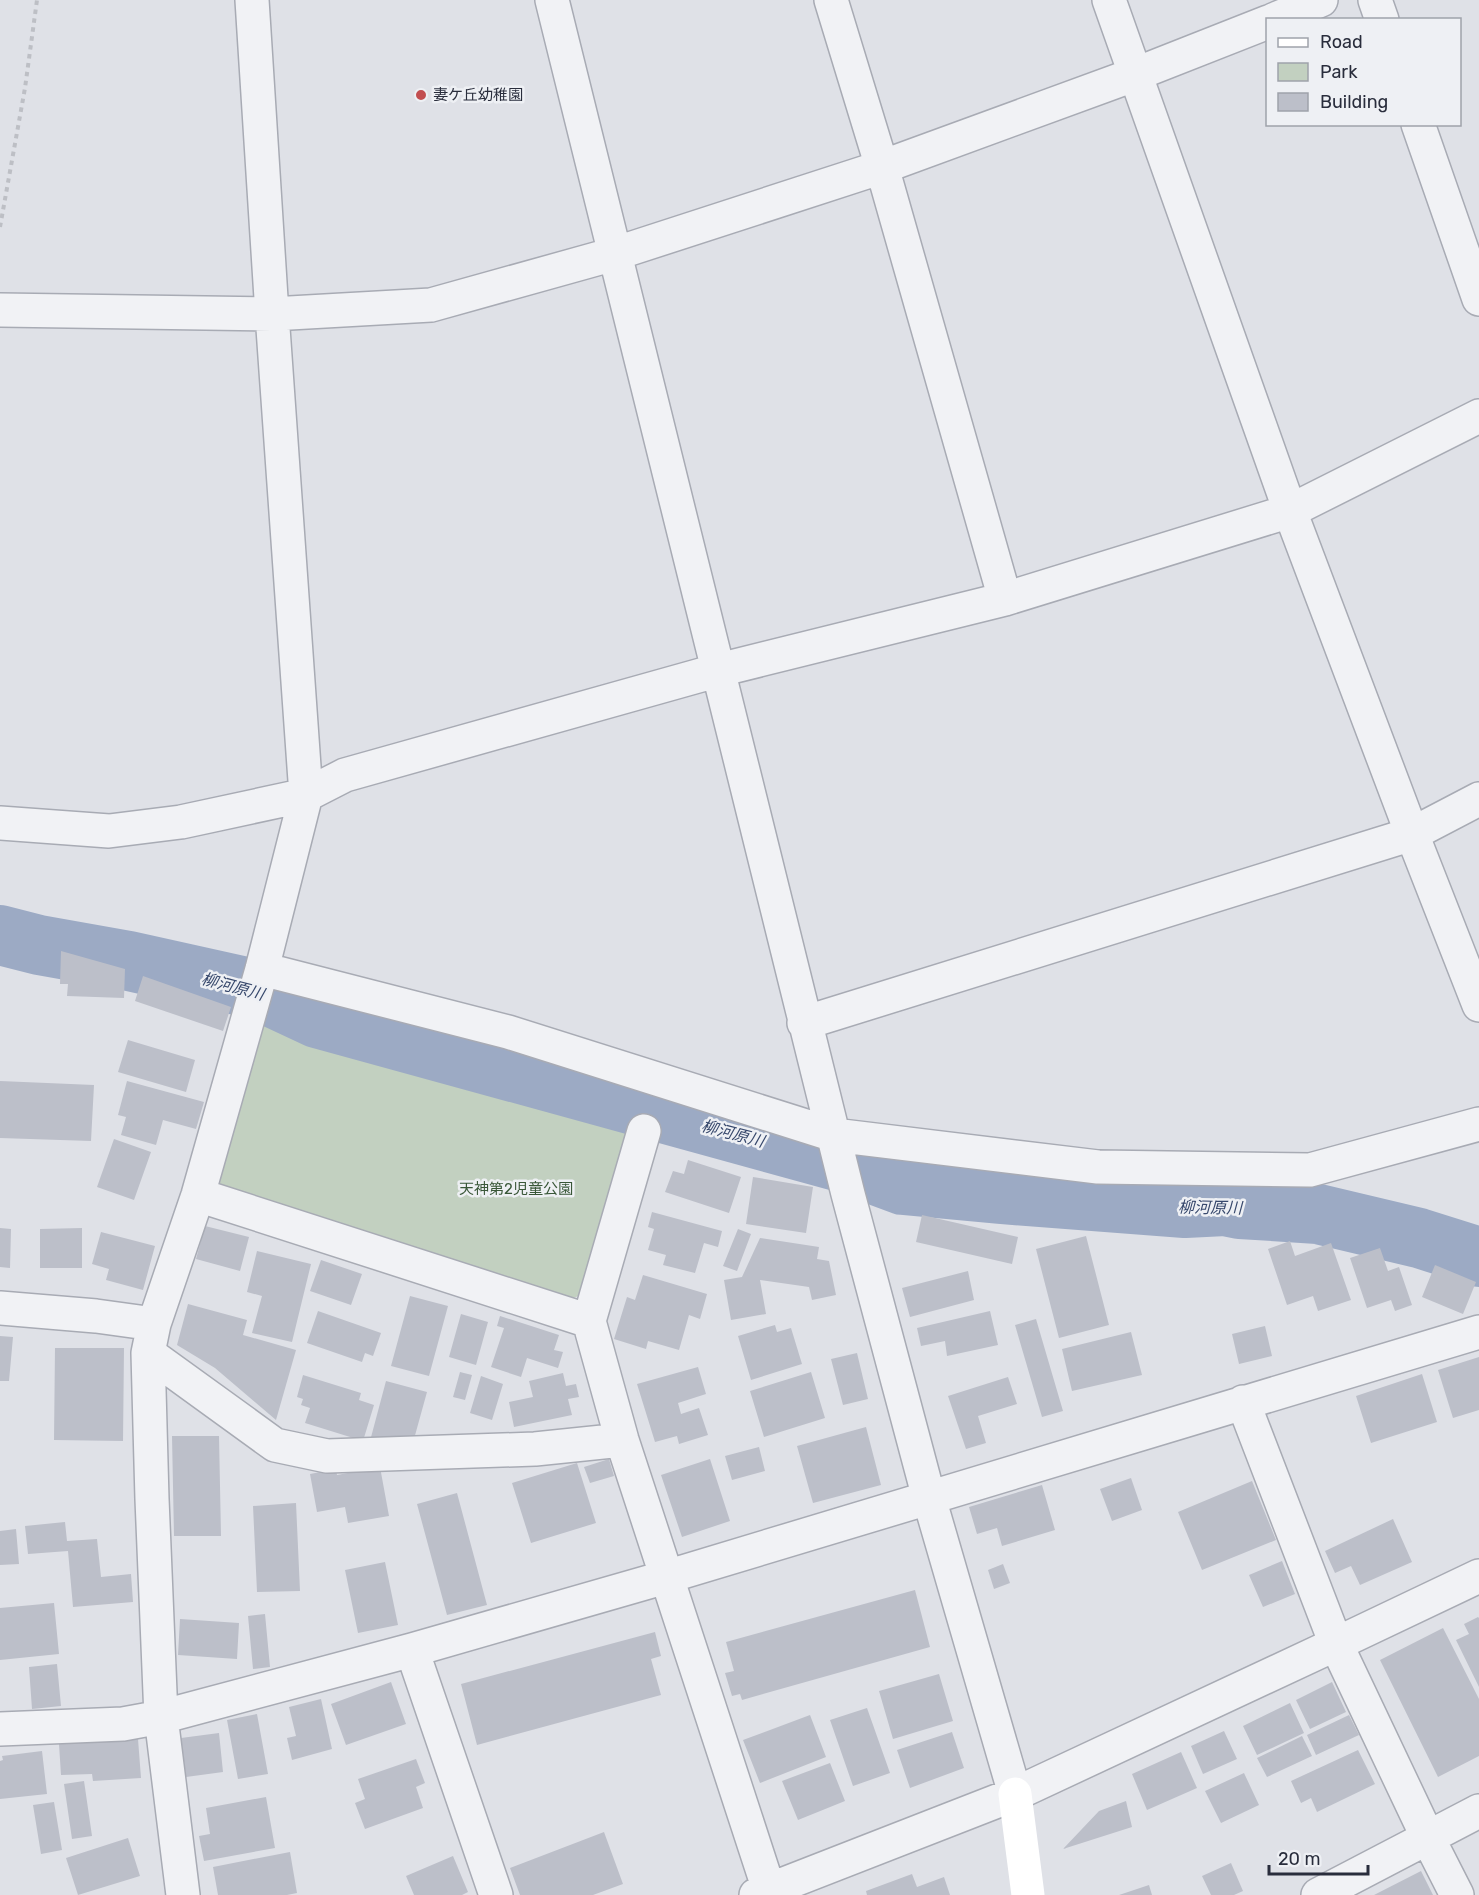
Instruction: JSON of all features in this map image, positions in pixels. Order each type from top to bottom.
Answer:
[{"type":"street","points":[[183,1895],[161,1718],[152,1499],[151,1339],[198,1195],[261,973],[306,795],[252,0]]},
{"type":"street","points":[[552,0],[848,1194],[929,1498],[1015,1794],[1028,1895]]},
{"type":"street","points":[[831,0],[882,167],[1005,599]]},
{"type":"street","points":[[1109,0],[1290,511],[1479,1005]]},
{"type":"street","points":[[1278,18],[1321,0]]},
{"type":"street","points":[[1375,0],[1381,18]]},
{"type":"street","points":[[0,309],[272,314],[431,305],[614,254],[882,167],[1136,74],[1266,23]]},
{"type":"street","points":[[1419,126],[1479,299]]},
{"type":"street","points":[[0,823],[109,831],[181,822],[306,795],[345,775],[718,670],[1005,599],[1290,511],[1479,416]]},
{"type":"street","points":[[804,1023],[1412,834],[1479,799]]},
{"type":"street","points":[[261,973],[508,1032],[834,1135],[1098,1167],[1310,1170],[1479,1124]]},
{"type":"street","points":[[644,1131],[589,1321],[622,1440],[763,1892],[1015,1794],[1479,1576]]},
{"type":"street","points":[[198,1195],[589,1321]]},
{"type":"street","points":[[0,1308],[96,1316],[151,1339],[275,1445],[327,1456],[535,1449],[622,1440]]},
{"type":"street","points":[[0,1729],[123,1724],[161,1718],[666,1577],[1479,1332]]},
{"type":"street","points":[[1244,1402],[1336,1644],[1457,1895]]},
{"type":"street","points":[[411,1650],[496,1895]]},
{"type":"street","points":[[1318,1895],[1479,1811]]},
{"type":"path","points":[[0,227],[25,88],[37,0]]},
{"type":"green space","name":"天神第2児童公園","points":[[259,1018],[630,1127],[584,1294],[565,1301],[219,1186],[215,1176]]},
{"type":"building","points":[[61,951],[125,969],[124,998],[67,996],[68,984],[60,984]]},
{"type":"building","points":[[143,976],[231,1007],[223,1031],[135,1001]]},
{"type":"building","points":[[128,1040],[195,1060],[186,1092],[118,1072]]},
{"type":"building","points":[[0,1081],[94,1085],[91,1141],[0,1138]]},
{"type":"building","points":[[127,1081],[204,1102],[196,1129],[163,1120],[156,1145],[121,1135],[126,1117],[118,1115]]},
{"type":"building","points":[[114,1139],[151,1152],[134,1200],[97,1187]]},
{"type":"building","points":[[688,1160],[741,1177],[729,1213],[665,1192],[673,1171],[684,1174]]},
{"type":"building","points":[[753,1177],[813,1187],[806,1233],[746,1224]]},
{"type":"building","points":[[652,1212],[722,1231],[718,1247],[704,1243],[695,1273],[663,1265],[666,1255],[648,1250],[654,1229],[648,1227]]},
{"type":"building","points":[[922,1215],[1018,1237],[1012,1264],[916,1242]]},
{"type":"building","points":[[205,1226],[249,1237],[240,1271],[196,1259]]},
{"type":"building","points":[[0,1228],[11,1229],[10,1268],[0,1267]]},
{"type":"building","points":[[82,1228],[82,1268],[40,1268],[40,1229]]},
{"type":"building","points":[[738,1229],[751,1234],[737,1271],[723,1266]]},
{"type":"building","points":[[101,1232],[155,1246],[143,1290],[106,1280],[109,1269],[92,1264]]},
{"type":"building","points":[[1086,1236],[1109,1325],[1059,1338],[1036,1249]]},
{"type":"building","points":[[760,1238],[819,1247],[817,1259],[829,1261],[836,1295],[812,1300],[809,1287],[760,1280],[766,1314],[731,1320],[724,1280],[742,1277]]},
{"type":"building","points":[[1290,1241],[1295,1256],[1331,1243],[1351,1300],[1318,1311],[1313,1296],[1287,1305],[1268,1249]]},
{"type":"building","points":[[1380,1248],[1388,1271],[1399,1267],[1412,1305],[1395,1311],[1391,1300],[1367,1308],[1350,1258]]},
{"type":"building","points":[[257,1251],[311,1264],[292,1342],[252,1333],[262,1296],[247,1292]]},
{"type":"building","points":[[321,1260],[362,1274],[351,1305],[310,1291]]},
{"type":"building","points":[[1435,1265],[1476,1282],[1463,1314],[1422,1297]]},
{"type":"building","points":[[968,1271],[974,1300],[910,1317],[902,1288]]},
{"type":"building","points":[[643,1275],[707,1294],[700,1319],[689,1315],[679,1350],[648,1341],[646,1349],[614,1339],[627,1297],[635,1300]]},
{"type":"building","points":[[410,1296],[448,1306],[429,1376],[391,1366]]},
{"type":"building","points":[[188,1304],[247,1320],[243,1335],[296,1350],[276,1420],[215,1368],[177,1345]]},
{"type":"building","points":[[318,1311],[381,1333],[373,1356],[365,1353],[362,1362],[307,1343]]},
{"type":"building","points":[[990,1311],[998,1345],[947,1356],[945,1341],[921,1346],[917,1328]]},
{"type":"building","points":[[461,1314],[488,1322],[476,1365],[449,1357]]},
{"type":"building","points":[[500,1316],[559,1335],[554,1350],[563,1352],[558,1368],[527,1358],[521,1377],[491,1367],[504,1328],[497,1326]]},
{"type":"building","points":[[1036,1319],[1063,1411],[1042,1417],[1015,1325]]},
{"type":"building","points":[[775,1325],[777,1332],[791,1328],[802,1364],[751,1380],[738,1336]]},
{"type":"building","points":[[1265,1326],[1272,1356],[1239,1364],[1232,1334]]},
{"type":"building","points":[[1131,1332],[1142,1375],[1072,1391],[1062,1349]]},
{"type":"building","points":[[0,1336],[13,1337],[9,1381],[0,1381]]},
{"type":"building","points":[[55,1348],[124,1348],[123,1441],[54,1440]]},
{"type":"building","points":[[857,1353],[868,1399],[843,1405],[831,1359]]},
{"type":"building","points":[[1479,1357],[1479,1410],[1453,1418],[1438,1370]]},
{"type":"building","points":[[698,1367],[706,1394],[678,1403],[681,1414],[699,1408],[708,1435],[679,1444],[677,1436],[655,1442],[637,1384]]},
{"type":"building","points":[[460,1372],[472,1375],[465,1400],[453,1397]]},
{"type":"building","points":[[811,1372],[825,1418],[764,1437],[750,1391]]},
{"type":"building","points":[[563,1373],[566,1386],[576,1384],[579,1397],[568,1399],[572,1415],[514,1427],[509,1402],[533,1397],[529,1381]]},
{"type":"building","points":[[1422,1374],[1437,1422],[1371,1443],[1356,1396]]},
{"type":"building","points":[[303,1375],[361,1393],[359,1400],[374,1405],[363,1441],[305,1423],[310,1408],[301,1405],[303,1399],[297,1397]]},
{"type":"building","points":[[481,1376],[503,1384],[492,1420],[470,1413]]},
{"type":"building","points":[[1008,1377],[1017,1404],[978,1416],[986,1443],[966,1449],[948,1396]]},
{"type":"building","points":[[386,1381],[427,1392],[414,1439],[370,1441]]},
{"type":"building","points":[[866,1427],[881,1485],[813,1503],[797,1446]]},
{"type":"building","points":[[172,1436],[219,1436],[221,1536],[174,1536]]},
{"type":"building","points":[[759,1447],[765,1471],[732,1480],[725,1456]]},
{"type":"building","points":[[609,1459],[614,1476],[590,1483],[584,1467]]},
{"type":"building","points":[[710,1459],[730,1521],[682,1537],[661,1475]]},
{"type":"building","points":[[577,1463],[596,1523],[531,1543],[512,1483]]},
{"type":"building","points":[[380,1467],[389,1516],[348,1523],[345,1507],[317,1512],[310,1474],[336,1469],[337,1475]]},
{"type":"building","points":[[1131,1478],[1142,1510],[1112,1521],[1100,1489]]},
{"type":"building","points":[[1252,1481],[1276,1540],[1202,1570],[1178,1512]]},
{"type":"building","points":[[1042,1485],[1055,1530],[1002,1546],[997,1528],[977,1534],[969,1507]]},
{"type":"building","points":[[457,1493],[487,1605],[447,1615],[417,1504]]},
{"type":"building","points":[[296,1503],[300,1591],[257,1592],[253,1506]]},
{"type":"building","points":[[1393,1519],[1412,1562],[1360,1585],[1351,1566],[1335,1573],[1325,1551]]},
{"type":"building","points":[[65,1522],[67,1541],[97,1539],[101,1577],[131,1574],[133,1602],[73,1607],[68,1551],[28,1554],[25,1526]]},
{"type":"building","points":[[16,1529],[19,1564],[0,1565],[0,1531]]},
{"type":"building","points":[[1282,1561],[1295,1594],[1263,1607],[1249,1575]]},
{"type":"building","points":[[385,1562],[398,1625],[358,1633],[345,1570]]},
{"type":"building","points":[[1003,1564],[1010,1583],[994,1589],[988,1570]]},
{"type":"building","points":[[915,1590],[930,1647],[742,1700],[740,1694],[732,1696],[725,1673],[734,1671],[726,1642]]},
{"type":"building","points":[[54,1603],[59,1654],[0,1660],[0,1608]]},
{"type":"building","points":[[265,1614],[270,1667],[253,1669],[248,1616]]},
{"type":"building","points":[[1478,1617],[1479,1687],[1456,1640],[1469,1634],[1464,1624]]},
{"type":"building","points":[[180,1619],[239,1623],[237,1659],[178,1655]]},
{"type":"building","points":[[1443,1628],[1479,1699],[1479,1756],[1438,1777],[1380,1660]]},
{"type":"building","points":[[655,1632],[661,1656],[651,1659],[661,1695],[477,1745],[461,1684]]},
{"type":"building","points":[[57,1664],[61,1706],[32,1709],[29,1667]]},
{"type":"building","points":[[939,1674],[953,1721],[893,1739],[879,1691]]},
{"type":"building","points":[[391,1682],[406,1724],[346,1745],[331,1704]]},
{"type":"building","points":[[1332,1682],[1346,1712],[1310,1729],[1296,1700]]},
{"type":"building","points":[[321,1699],[332,1749],[292,1760],[287,1738],[296,1736],[289,1707]]},
{"type":"building","points":[[1290,1703],[1304,1733],[1257,1755],[1243,1726]]},
{"type":"building","points":[[867,1708],[890,1773],[853,1786],[830,1720]]},
{"type":"building","points":[[257,1714],[268,1774],[238,1779],[227,1720]]},
{"type":"building","points":[[810,1715],[826,1757],[760,1783],[743,1740]]},
{"type":"building","points":[[1349,1715],[1359,1735],[1316,1755],[1307,1735]]},
{"type":"building","points":[[1224,1731],[1237,1759],[1203,1774],[1191,1746]]},
{"type":"building","points":[[952,1732],[964,1768],[910,1788],[897,1750]]},
{"type":"building","points":[[219,1733],[223,1772],[186,1777],[181,1738]]},
{"type":"building","points":[[1302,1736],[1312,1756],[1267,1777],[1257,1758]]},
{"type":"building","points":[[138,1739],[141,1778],[93,1781],[92,1774],[61,1775],[59,1744]]},
{"type":"building","points":[[1358,1750],[1375,1784],[1317,1812],[1311,1798],[1301,1803],[1291,1781]]},
{"type":"building","points":[[42,1751],[47,1794],[0,1799],[2,1756]]},
{"type":"building","points":[[1181,1752],[1197,1788],[1147,1810],[1132,1774]]},
{"type":"building","points":[[416,1759],[425,1783],[416,1787],[423,1808],[365,1829],[355,1803],[365,1799],[358,1779]]},
{"type":"building","points":[[830,1763],[845,1801],[798,1820],[782,1781]]},
{"type":"building","points":[[1244,1773],[1259,1805],[1221,1823],[1205,1791]]},
{"type":"building","points":[[84,1781],[92,1836],[72,1839],[64,1784]]},
{"type":"building","points":[[266,1797],[275,1848],[204,1861],[199,1836],[210,1834],[206,1808]]},
{"type":"building","points":[[1126,1801],[1132,1827],[1063,1849],[1099,1811]]},
{"type":"building","points":[[54,1802],[62,1850],[41,1854],[33,1805]]},
{"type":"building","points":[[604,1832],[623,1884],[593,1895],[520,1895],[510,1868]]},
{"type":"building","points":[[128,1838],[140,1876],[78,1895],[66,1858]]},
{"type":"building","points":[[290,1852],[297,1893],[218,1895],[213,1867]]},
{"type":"building","points":[[453,1856],[468,1892],[462,1895],[414,1895],[406,1876]]},
{"type":"building","points":[[1231,1863],[1243,1891],[1234,1895],[1211,1895],[1202,1876]]},
{"type":"building","points":[[1421,1871],[1433,1895],[1374,1895]]},
{"type":"building","points":[[912,1874],[917,1887],[944,1877],[950,1895],[867,1895],[866,1891]]},
{"type":"building","points":[[1149,1885],[1152,1895],[1119,1895]]},
{"type":"waterway","name":"柳河原川","points":[[0,935],[255,989],[317,1018],[841,1162],[903,1185],[1185,1208],[1225,1206],[1318,1214],[1419,1238],[1479,1257]]},
{"type":"place","name":"妻ケ丘幼稚園","points":[[421,95]]}]
